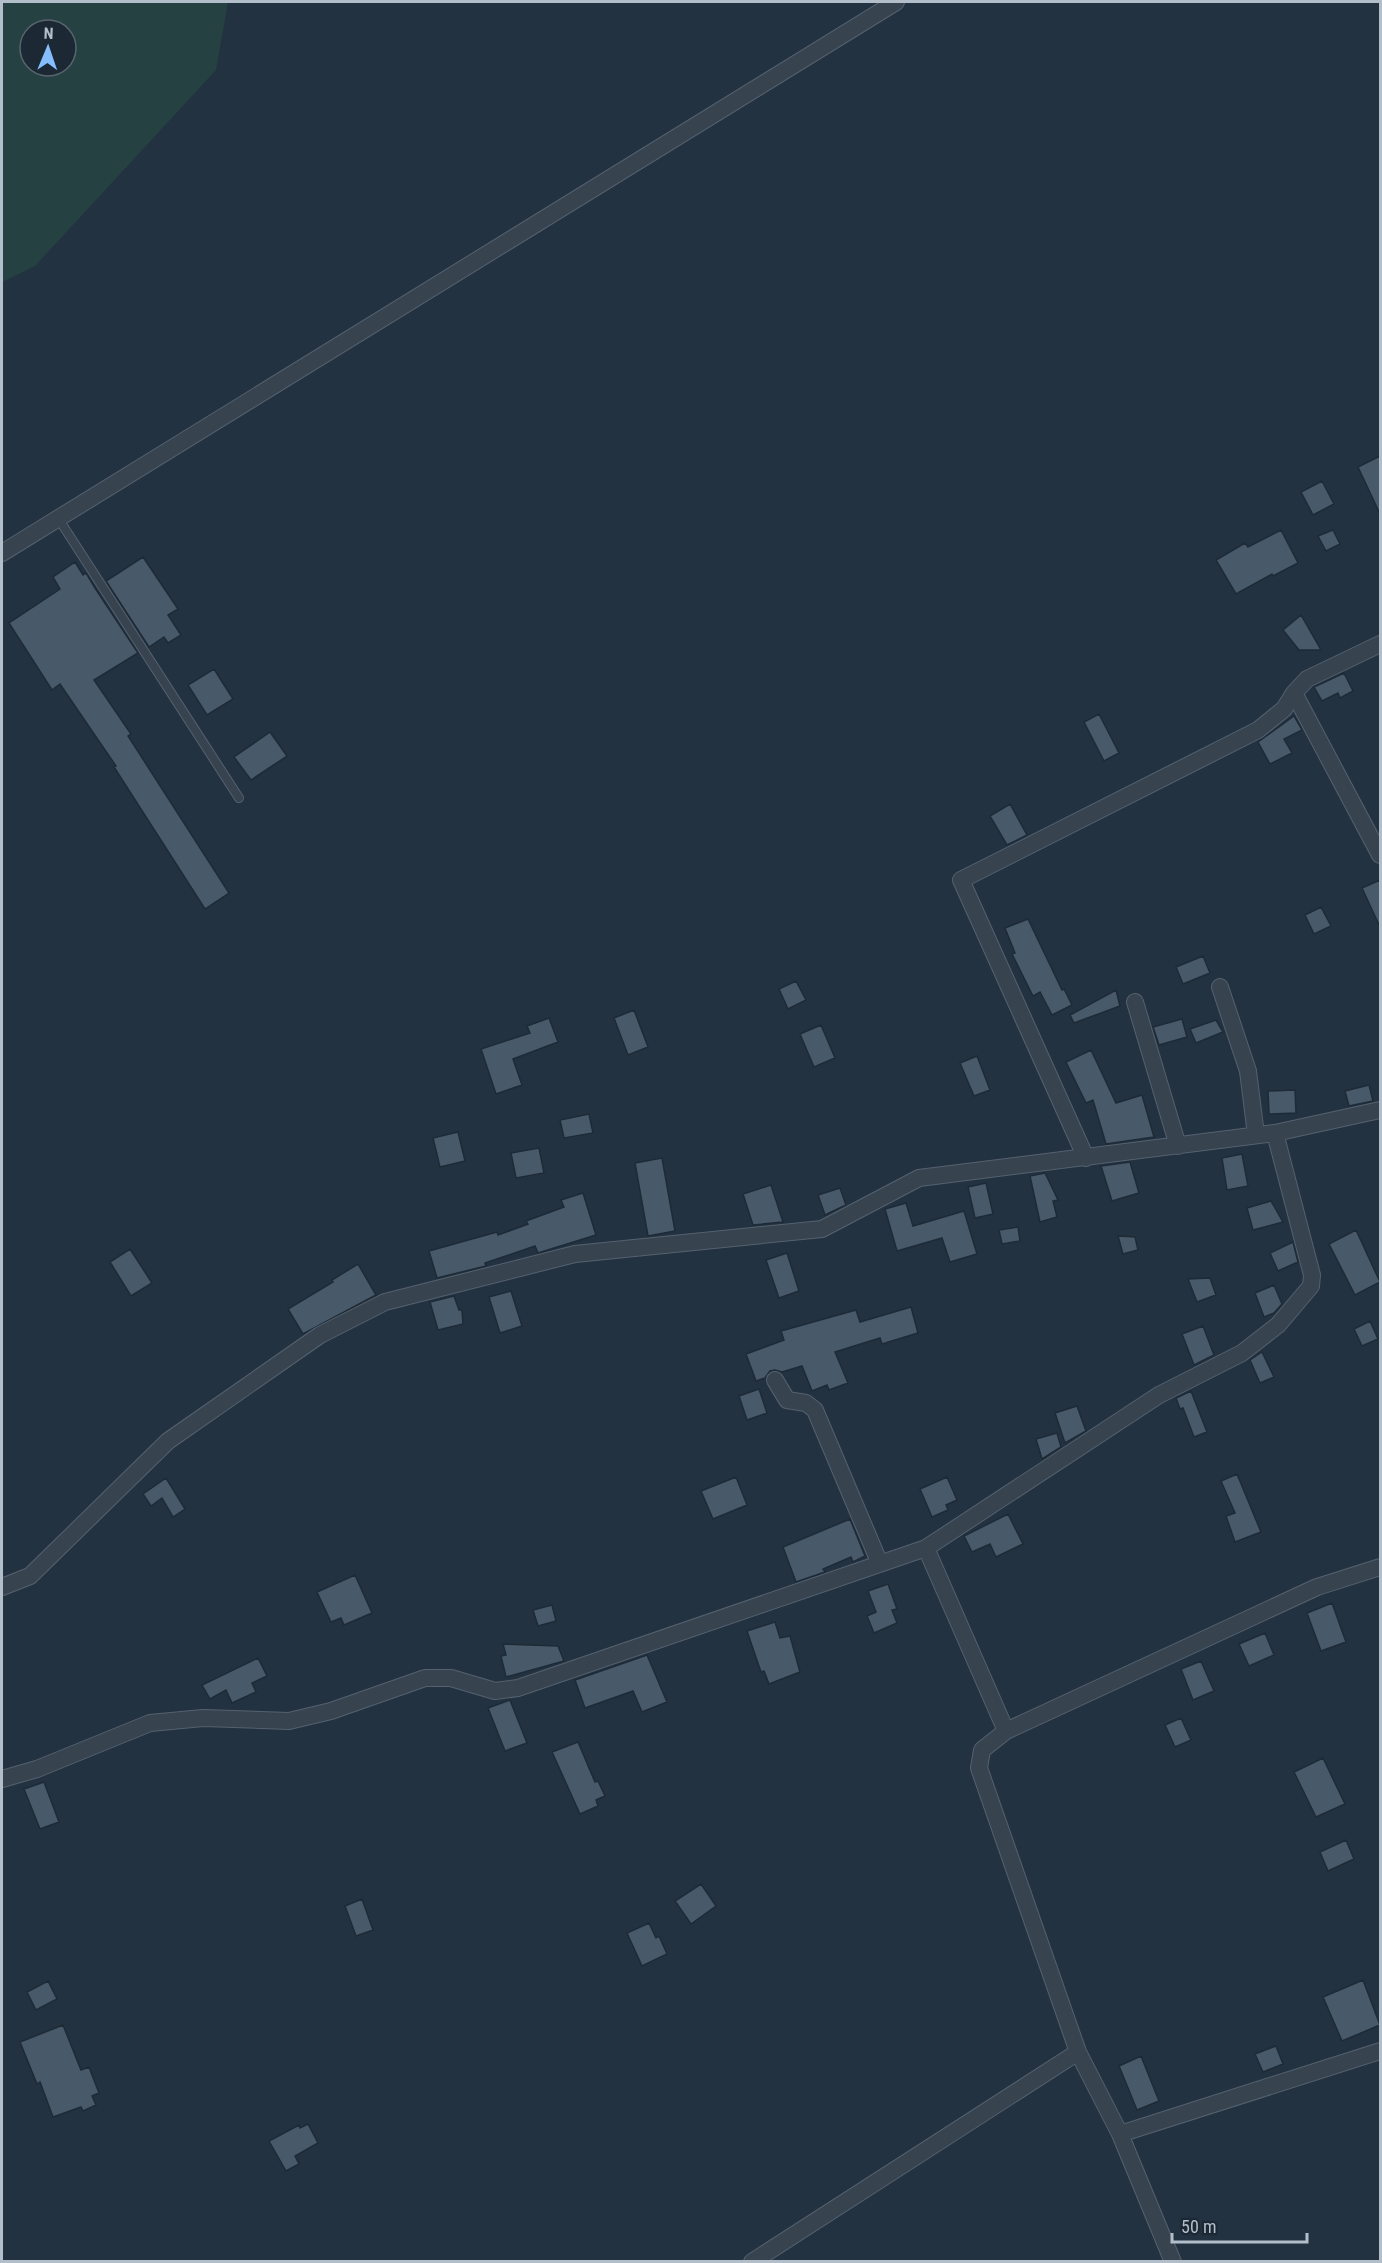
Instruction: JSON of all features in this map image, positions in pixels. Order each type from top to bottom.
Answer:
[{"type":"street","points":[[2,553],[896,2]]},
{"type":"street","points":[[1086,1158],[961,880],[1258,730],[1284,709],[1307,679],[1378,650]]},
{"type":"street","points":[[1294,693],[1380,855]]},
{"type":"street","points":[[1220,987],[1248,1071],[1256,1135]]},
{"type":"street","points":[[1135,1002],[1178,1146]]},
{"type":"street","points":[[2,1587],[30,1575],[168,1442],[320,1335],[385,1302],[575,1254],[822,1229],[919,1178],[1275,1133],[1380,1110]]},
{"type":"street","points":[[2,1779],[37,1769],[150,1722],[204,1718],[289,1721],[331,1711],[425,1678],[451,1678],[495,1691],[518,1688],[926,1548],[1158,1395],[1242,1353],[1278,1325],[1311,1286],[1312,1275],[1275,1133]]},
{"type":"street","points":[[775,1380],[787,1400],[806,1403],[815,1410],[880,1564]]},
{"type":"street","points":[[926,1548],[1006,1731]]},
{"type":"street","points":[[1173,2262],[1120,2134],[1078,2052],[980,1768],[982,1750],[1006,1731],[1317,1587],[1380,1567]]},
{"type":"street","points":[[1120,2134],[1380,2051]]},
{"type":"street","points":[[752,2262],[1078,2052]]},
{"type":"lane","points":[[58,517],[239,798]]},
{"type":"green space","points":[[2,2],[228,2],[216,70],[35,266],[2,282]]},
{"type":"building","points":[[1380,456],[1380,514],[1358,467]]},
{"type":"building","points":[[1322,481],[1334,504],[1313,515],[1301,492]]},
{"type":"building","points":[[1281,530],[1298,563],[1236,594],[1216,560],[1245,543],[1248,547]]},
{"type":"building","points":[[1333,530],[1340,544],[1326,551],[1318,536]]},
{"type":"building","points":[[143,557],[178,609],[168,615],[181,635],[168,643],[164,637],[149,647],[106,581]]},
{"type":"building","points":[[75,562],[83,575],[86,573],[138,653],[94,680],[131,734],[128,736],[229,893],[205,909],[114,767],[116,766],[60,684],[52,690],[9,623],[60,589],[53,577]]},
{"type":"building","points":[[1301,615],[1321,650],[1299,650],[1283,630]]},
{"type":"building","points":[[214,669],[233,699],[207,715],[188,685]]},
{"type":"building","points":[[1344,673],[1353,691],[1340,698],[1338,693],[1322,701],[1314,687]]},
{"type":"building","points":[[1099,714],[1119,753],[1104,761],[1084,722]]},
{"type":"building","points":[[1294,716],[1302,730],[1284,739],[1292,753],[1270,764],[1258,742]]},
{"type":"building","points":[[270,732],[287,756],[251,780],[234,757]]},
{"type":"building","points":[[1010,804],[1027,835],[1007,845],[990,816]]},
{"type":"building","points":[[1380,880],[1380,927],[1362,888]]},
{"type":"building","points":[[1321,907],[1331,926],[1314,934],[1305,915]]},
{"type":"building","points":[[1028,919],[1062,990],[1064,989],[1072,1005],[1052,1015],[1040,992],[1033,996],[1012,954],[1015,953],[1005,928]]},
{"type":"building","points":[[1203,956],[1210,973],[1183,984],[1176,967]]},
{"type":"building","points":[[796,981],[806,1000],[788,1009],[779,989]]},
{"type":"building","points":[[1116,990],[1120,1006],[1074,1023],[1070,1015]]},
{"type":"building","points":[[634,1010],[648,1047],[628,1055],[614,1018]]},
{"type":"building","points":[[549,1018],[558,1042],[513,1059],[522,1085],[496,1094],[481,1049],[530,1033],[527,1026]]},
{"type":"building","points":[[1182,1019],[1187,1037],[1159,1045],[1153,1027]]},
{"type":"building","points":[[1216,1020],[1223,1032],[1196,1043],[1190,1029]]},
{"type":"building","points":[[821,1025],[835,1058],[814,1067],[800,1034]]},
{"type":"building","points":[[1091,1050],[1116,1103],[1142,1095],[1154,1137],[1106,1144],[1093,1100],[1086,1103],[1066,1062]]},
{"type":"building","points":[[977,1056],[990,1090],[974,1096],[960,1063]]},
{"type":"building","points":[[1369,1085],[1373,1101],[1349,1106],[1345,1091]]},
{"type":"building","points":[[1295,1090],[1296,1113],[1269,1114],[1268,1091]]},
{"type":"building","points":[[589,1114],[593,1133],[564,1138],[560,1120]]},
{"type":"building","points":[[458,1132],[465,1161],[440,1167],[433,1138]]},
{"type":"building","points":[[539,1148],[544,1173],[516,1178],[511,1153]]},
{"type":"building","points":[[1242,1154],[1248,1186],[1227,1190],[1222,1158]]},
{"type":"building","points":[[662,1158],[675,1231],[648,1236],[635,1163]]},
{"type":"building","points":[[1130,1162],[1139,1193],[1112,1201],[1101,1166]]},
{"type":"building","points":[[1045,1173],[1058,1200],[1053,1201],[1057,1217],[1040,1222],[1030,1176]]},
{"type":"building","points":[[986,1183],[993,1214],[975,1218],[968,1187]]},
{"type":"building","points":[[771,1185],[783,1222],[753,1225],[743,1194]]},
{"type":"building","points":[[840,1188],[846,1205],[825,1215],[818,1195]]},
{"type":"building","points":[[583,1193],[596,1235],[538,1253],[535,1246],[485,1263],[486,1266],[437,1278],[429,1251],[497,1232],[498,1235],[528,1224],[526,1221],[564,1207],[561,1200]]},
{"type":"building","points":[[1271,1201],[1283,1222],[1253,1230],[1247,1208]]},
{"type":"building","points":[[906,1203],[913,1226],[964,1211],[977,1254],[950,1262],[942,1238],[897,1251],[885,1209]]},
{"type":"building","points":[[1018,1227],[1020,1241],[1002,1244],[999,1230]]},
{"type":"building","points":[[1356,1230],[1380,1282],[1355,1295],[1329,1244]]},
{"type":"building","points":[[1118,1236],[1135,1237],[1138,1250],[1123,1254]]},
{"type":"building","points":[[1293,1242],[1298,1262],[1278,1271],[1270,1253]]},
{"type":"building","points":[[130,1249],[152,1283],[131,1296],[110,1262]]},
{"type":"building","points":[[787,1253],[799,1291],[779,1298],[766,1260]]},
{"type":"building","points":[[358,1264],[376,1295],[303,1334],[288,1309]]},
{"type":"building","points":[[1210,1278],[1216,1295],[1197,1302],[1188,1279]]},
{"type":"building","points":[[1274,1285],[1282,1304],[1274,1313],[1264,1317],[1255,1293]]},
{"type":"building","points":[[511,1291],[522,1326],[500,1333],[489,1297]]},
{"type":"building","points":[[454,1296],[459,1310],[462,1310],[463,1324],[438,1330],[430,1302]]},
{"type":"building","points":[[911,1307],[918,1333],[882,1344],[880,1338],[835,1352],[848,1383],[829,1390],[827,1385],[812,1391],[802,1366],[782,1372],[770,1371],[765,1378],[756,1381],[746,1354],[784,1340],[781,1331],[856,1310],[860,1322]]},
{"type":"building","points":[[1370,1321],[1378,1339],[1362,1346],[1354,1329]]},
{"type":"building","points":[[1203,1326],[1214,1355],[1194,1365],[1182,1334]]},
{"type":"building","points":[[1262,1352],[1274,1377],[1260,1383],[1250,1360]]},
{"type":"building","points":[[759,1389],[767,1413],[747,1420],[739,1396]]},
{"type":"building","points":[[1191,1391],[1207,1432],[1194,1437],[1183,1408],[1180,1409],[1176,1398]]},
{"type":"building","points":[[1077,1406],[1086,1431],[1065,1443],[1055,1413]]},
{"type":"building","points":[[1057,1433],[1061,1447],[1042,1459],[1036,1439]]},
{"type":"building","points":[[1237,1474],[1261,1532],[1235,1542],[1226,1516],[1235,1513],[1221,1481]]},
{"type":"building","points":[[736,1477],[747,1505],[713,1519],[701,1491]]},
{"type":"building","points":[[947,1477],[957,1500],[946,1505],[948,1510],[932,1517],[920,1489]]},
{"type":"building","points":[[166,1478],[185,1509],[173,1517],[162,1498],[151,1506],[143,1494]]},
{"type":"building","points":[[1008,1514],[1023,1544],[996,1557],[990,1544],[972,1552],[964,1536]]},
{"type":"building","points":[[850,1519],[865,1556],[853,1562],[851,1557],[823,1569],[825,1572],[796,1582],[783,1547]]},
{"type":"building","points":[[355,1575],[372,1613],[344,1625],[341,1618],[331,1622],[317,1592]]},
{"type":"building","points":[[888,1584],[897,1609],[892,1610],[897,1623],[874,1633],[867,1616],[876,1612],[868,1591]]},
{"type":"building","points":[[1332,1603],[1346,1642],[1321,1651],[1307,1613]]},
{"type":"building","points":[[552,1605],[556,1621],[538,1626],[533,1610]]},
{"type":"building","points":[[775,1622],[780,1638],[790,1636],[800,1672],[769,1684],[764,1671],[761,1672],[747,1631]]},
{"type":"building","points":[[1265,1633],[1274,1655],[1249,1666],[1239,1644]]},
{"type":"building","points":[[503,1644],[558,1646],[564,1661],[506,1677],[501,1656],[506,1655]]},
{"type":"building","points":[[647,1655],[667,1702],[642,1712],[633,1691],[585,1708],[575,1680]]},
{"type":"building","points":[[258,1658],[267,1676],[252,1683],[256,1692],[232,1703],[226,1690],[210,1699],[202,1685]]},
{"type":"building","points":[[1201,1661],[1214,1691],[1193,1700],[1181,1669]]},
{"type":"building","points":[[510,1700],[527,1743],[505,1751],[488,1708]]},
{"type":"building","points":[[1181,1718],[1191,1740],[1175,1747],[1165,1725]]},
{"type":"building","points":[[578,1742],[595,1782],[598,1781],[605,1796],[596,1800],[598,1806],[580,1814],[552,1752]]},
{"type":"building","points":[[1323,1758],[1345,1804],[1316,1817],[1294,1772]]},
{"type":"building","points":[[44,1782],[59,1822],[40,1829],[24,1789]]},
{"type":"building","points":[[1346,1840],[1354,1859],[1328,1871],[1320,1852]]},
{"type":"building","points":[[701,1884],[716,1906],[691,1924],[675,1901]]},
{"type":"building","points":[[362,1899],[373,1930],[356,1936],[345,1906]]},
{"type":"building","points":[[649,1923],[656,1938],[659,1936],[667,1954],[642,1966],[627,1933]]},
{"type":"building","points":[[1363,1980],[1380,2025],[1342,2041],[1323,1997]]},
{"type":"building","points":[[48,1981],[57,1999],[36,2010],[27,1992]]},
{"type":"building","points":[[63,2025],[81,2070],[89,2067],[99,2093],[92,2096],[96,2105],[83,2111],[81,2107],[53,2117],[40,2082],[37,2084],[20,2042]]},
{"type":"building","points":[[1276,2046],[1283,2064],[1263,2072],[1255,2054]]},
{"type":"building","points":[[1141,2056],[1159,2101],[1137,2110],[1119,2066]]},
{"type":"building","points":[[308,2124],[318,2143],[295,2156],[299,2164],[286,2171],[269,2141],[299,2125],[300,2128]]}]
